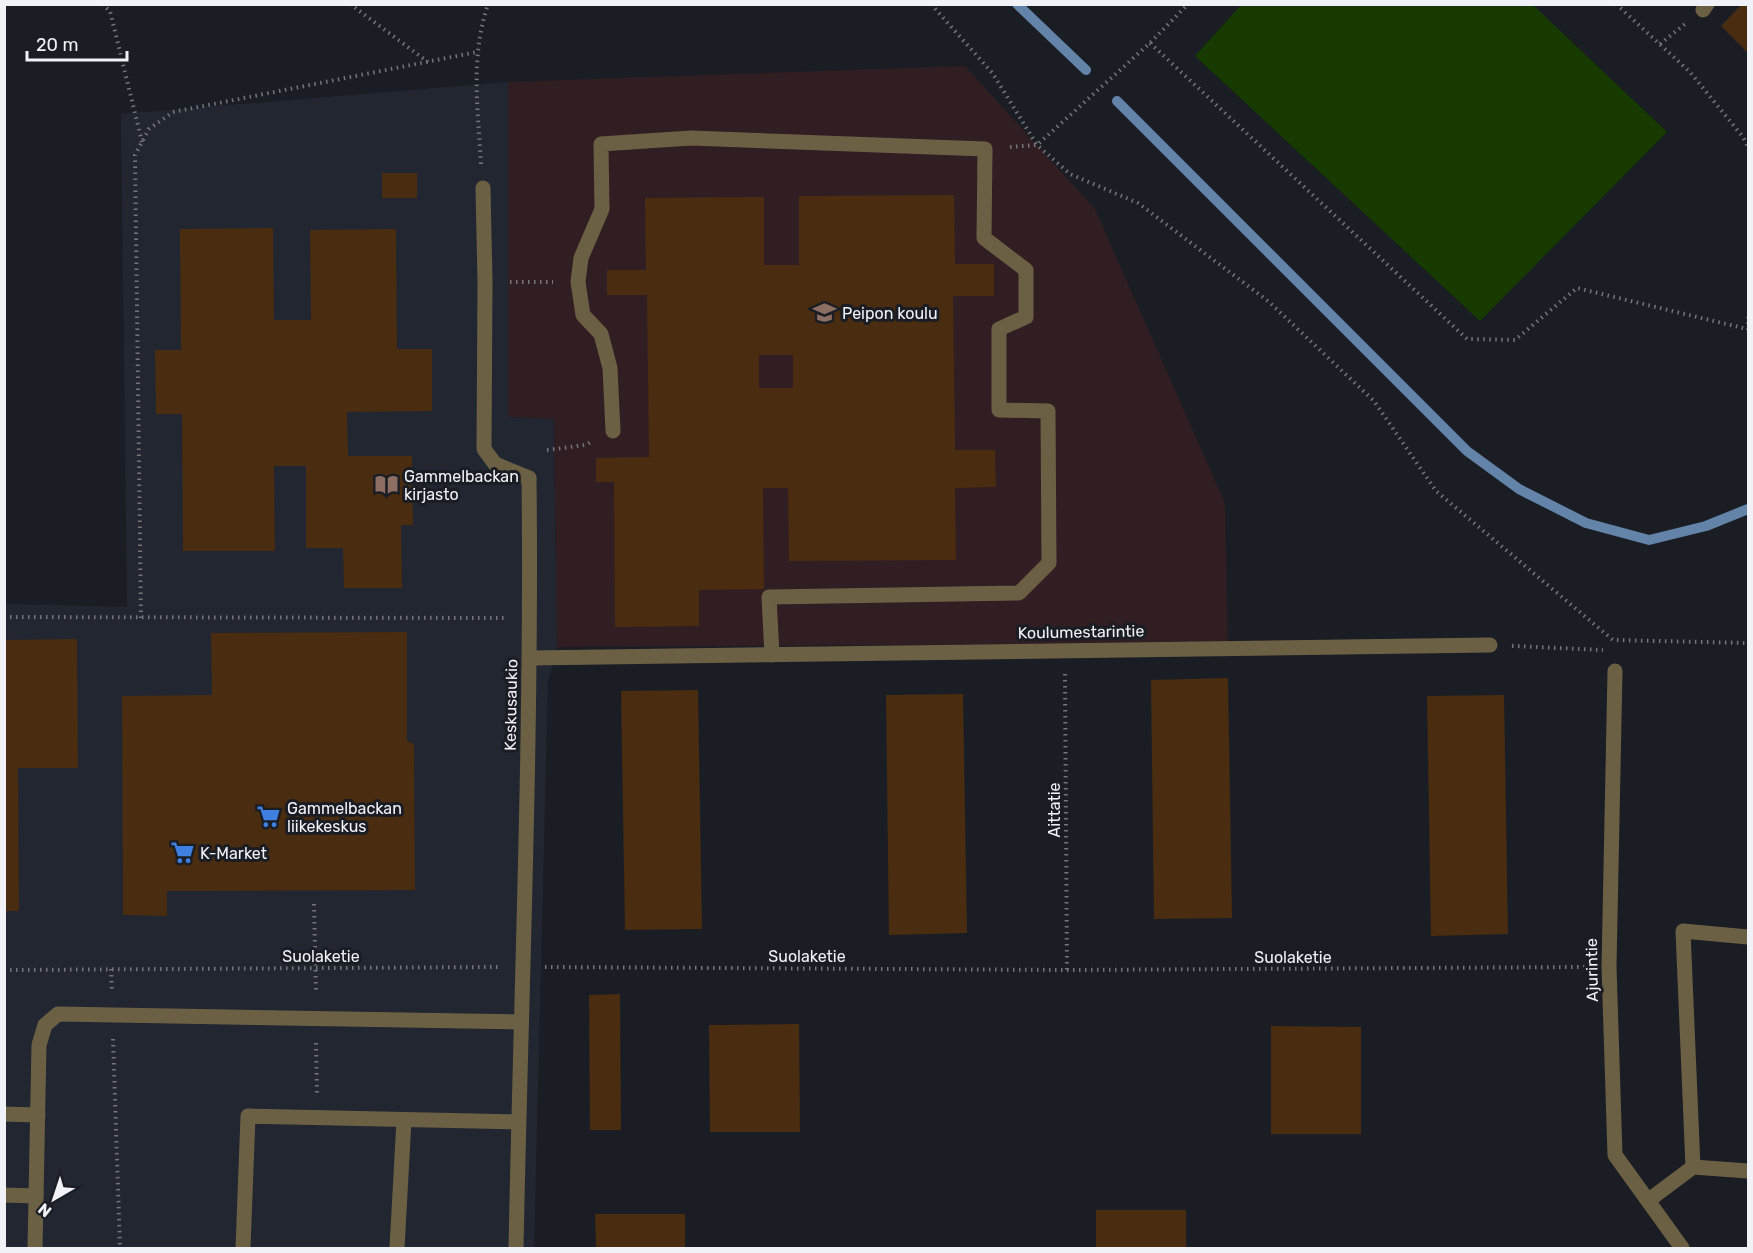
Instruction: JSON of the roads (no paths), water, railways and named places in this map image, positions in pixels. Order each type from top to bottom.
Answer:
[{"type":"street","points":[[613,431],[610,368],[600,334],[583,315],[578,282],[581,258],[602,209],[602,144],[691,138],[985,148],[984,238],[1026,270],[1026,317],[999,329],[999,410],[1048,411],[1049,563],[1019,593],[769,597],[772,655]]},
{"type":"street","name":"Keskusaukio","points":[[483,188],[484,449],[495,464],[530,478],[531,618],[516,1248]]},
{"type":"street","name":"Koulumestarintie","points":[[530,658],[1490,645]]},
{"type":"street","name":"Ajurintie","points":[[1615,671],[1609,967],[1616,1155],[1682,1248]]},
{"type":"street","points":[[1693,1167],[1683,931],[1749,937]]},
{"type":"street","points":[[35,1248],[39,1045],[45,1025],[58,1014],[520,1022]]},
{"type":"street","points":[[4,1114],[38,1115]]},
{"type":"street","points":[[243,1248],[248,1116],[518,1122]]},
{"type":"street","points":[[397,1248],[404,1120]]},
{"type":"street","points":[[1649,1200],[1693,1167],[1749,1171]]},
{"type":"street","points":[[4,1195],[36,1196]]},
{"type":"waterway","points":[[1017,4],[1086,70]]},
{"type":"waterway","points":[[1117,101],[1467,451],[1519,489],[1586,523],[1649,540],[1706,526],[1748,509]]},
{"type":"place","name":"Peipon koulu","points":[[824,313]]},
{"type":"place","name":"Gammelbackan kirjasto","points":[[386,485]]},
{"type":"place","name":"Gammelbackan liikekeskus","points":[[269,817]]},
{"type":"place","name":"K-Market","points":[[182,853]]}]
